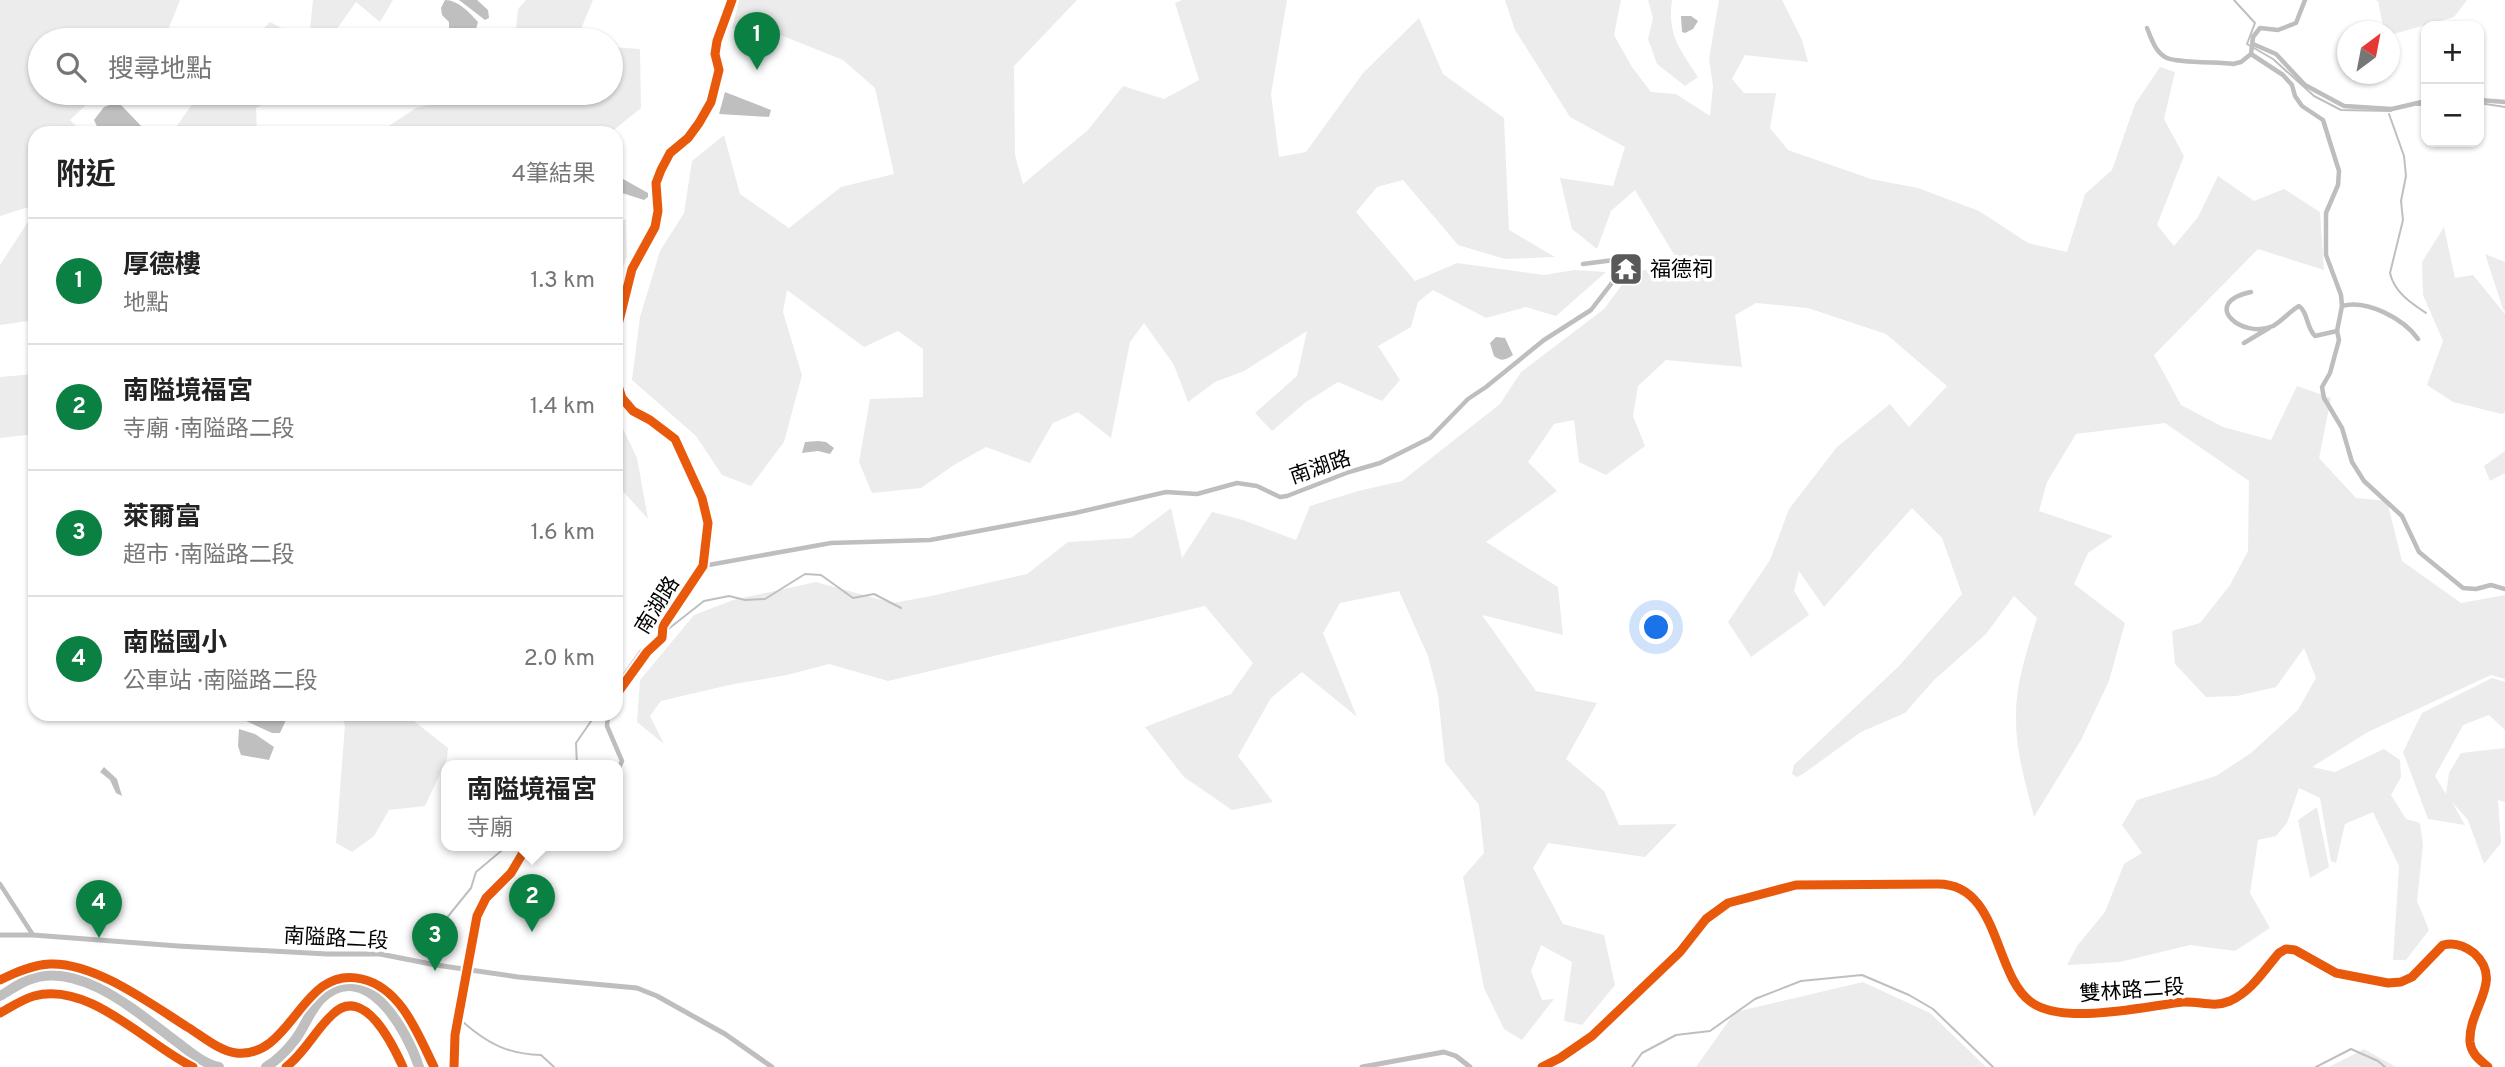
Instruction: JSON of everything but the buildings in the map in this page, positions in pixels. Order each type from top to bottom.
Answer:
[{"type":"street","points":[[2147,28],[2157,49],[2165,58],[2234,64],[2251,54],[2253,37],[2260,28],[2278,30],[2296,23],[2305,0]]},
{"type":"street","points":[[2253,44],[2276,54],[2305,85],[2344,106],[2392,109],[2421,102]]},
{"type":"street","points":[[2251,54],[2283,75],[2292,85],[2302,106],[2323,120],[2340,177],[2326,213],[2326,255],[2341,295],[2342,306],[2337,331],[2339,340],[2322,387],[2324,398],[2342,428],[2352,462],[2361,476],[2402,516],[2419,552],[2458,584],[2469,589],[2491,585],[2505,589]]},
{"type":"street","points":[[2484,100],[2505,102]]},
{"type":"street","name":"南湖路","points":[[623,685],[662,638],[663,626],[702,566],[831,543],[930,540],[1075,513],[1153,493],[1197,494],[1237,483],[1257,486],[1280,497],[1287,496],[1400,454],[1430,438],[1468,398],[1486,387],[1544,340],[1591,310],[1618,275],[1620,264],[1619,260],[1583,264]]},
{"type":"street","points":[[2251,292],[2231,299],[2226,314],[2242,326],[2252,329],[2270,327]]},
{"type":"street","points":[[2342,306],[2351,303],[2384,310],[2412,331],[2418,339]]},
{"type":"street","points":[[2244,343],[2299,306],[2304,309],[2310,331],[2315,336],[2337,331]]},
{"type":"street","points":[[607,721],[622,760]]},
{"type":"street","points":[[454,1067],[455,1035],[477,916],[482,905],[511,873],[524,851]]},
{"type":"street","points":[[0,884],[33,935]]},
{"type":"street","name":"雙林路二段","points":[[1542,1067],[1592,1036],[1675,957],[1706,919],[1720,907],[1734,900],[1796,885],[1864,884],[1949,884],[1962,888],[1973,898],[1991,928],[2021,994],[2036,1006],[2055,1012],[2120,1011],[2185,1002],[2217,1005],[2235,999],[2286,949],[2295,950],[2336,973],[2388,983],[2401,982],[2412,977],[2433,953],[2444,945],[2460,945],[2483,961],[2488,973],[2481,1005],[2470,1026],[2470,1043],[2476,1056],[2488,1067]]},
{"type":"street","name":"南隘路二段","points":[[0,935],[327,954],[380,954],[468,969],[637,988],[657,996],[725,1034],[772,1067]]},
{"type":"street","points":[[0,980],[24,968],[52,963],[85,970],[110,979],[214,1044],[233,1053],[247,1053],[258,1051],[271,1042],[316,991],[331,981],[345,977],[360,978],[385,990],[401,1007],[415,1026],[434,1067]]},
{"type":"street","points":[[0,1013],[34,996],[58,994],[93,1004],[193,1067]]},
{"type":"street","points":[[286,1067],[295,1060],[334,1012],[346,1006],[356,1006],[368,1013],[388,1035],[403,1067]]},
{"type":"street","points":[[1362,1067],[1438,1052],[1456,1056],[1470,1067]]},
{"type":"shaded area","points":[[0,0],[180,0],[169,28],[28,28],[28,105],[86,105],[70,120],[76,126],[28,126],[28,207],[0,216]]},
{"type":"shaded area","points":[[313,0],[393,0],[380,22],[356,2],[338,28],[310,28]]},
{"type":"shaded area","points":[[445,0],[455,2],[478,22],[476,28],[449,28],[449,22],[442,15],[441,8]]},
{"type":"shaded area","points":[[459,0],[477,0],[488,10],[489,18],[485,20]]},
{"type":"shaded area","points":[[526,0],[593,0],[581,28],[516,28],[518,9]]},
{"type":"shaded area","points":[[739,0],[1077,0],[1014,66],[1015,155],[1023,184],[1088,130],[1123,86],[1164,99],[1199,80],[1175,3],[1182,0],[1287,0],[1271,94],[1279,157],[1306,152],[1363,73],[1419,18],[1443,74],[1504,118],[1509,230],[1555,257],[1505,259],[1458,245],[1403,180],[1377,187],[1356,212],[1415,281],[1457,263],[1544,275],[1574,270],[1606,272],[1556,316],[1526,307],[1486,318],[1433,290],[1418,302],[1411,327],[1378,346],[1400,380],[1382,401],[1338,382],[1306,402],[1272,431],[1255,413],[1297,376],[1307,331],[1244,371],[1215,382],[1188,402],[1174,365],[1144,323],[1130,342],[1111,438],[1078,412],[1053,423],[1030,463],[986,447],[921,488],[872,493],[859,462],[870,399],[923,397],[923,349],[898,331],[864,347],[787,290],[783,312],[802,375],[784,442],[751,486],[722,475],[696,436],[632,380],[640,317],[660,251],[684,213],[692,161],[724,135],[740,194],[789,228],[841,187],[894,174],[875,88],[843,60],[750,26],[732,29]]},
{"type":"shaded area","points":[[1505,0],[1621,0],[1614,35],[1632,67],[1651,92],[1676,94],[1710,116],[1713,86],[1709,59],[1719,0],[1782,0],[1802,40],[1808,62],[1745,55],[1732,79],[1744,93],[1776,93],[1770,128],[1788,150],[1871,179],[1918,188],[1979,211],[2028,243],[2067,252],[2085,194],[2112,170],[2135,104],[2160,67],[2175,72],[2164,119],[2184,156],[2157,225],[2174,246],[2198,217],[2218,176],[2254,201],[2284,189],[2320,212],[2324,270],[2258,249],[2154,355],[2181,405],[2223,427],[2271,440],[2297,386],[2331,398],[2319,458],[2356,498],[2387,501],[2402,561],[2461,603],[2505,595],[2505,679],[2491,675],[2368,732],[2312,767],[2335,772],[2384,749],[2400,760],[2401,777],[2391,795],[2406,819],[2420,823],[2423,845],[2417,901],[2429,930],[2406,960],[2393,960],[2399,866],[2373,812],[2345,824],[2336,863],[2331,861],[2320,798],[2299,788],[2287,823],[2276,836],[2258,840],[2250,893],[2270,928],[2235,951],[2190,945],[2120,962],[2067,965],[2077,946],[2105,912],[2124,864],[2142,853],[2122,825],[2137,800],[2216,776],[2251,753],[2298,710],[2316,678],[2304,648],[2276,687],[2237,696],[2206,697],[2175,664],[2172,631],[2200,623],[2230,585],[2248,551],[2249,481],[2165,423],[2076,434],[2047,482],[2039,511],[2113,536],[2088,553],[2074,584],[2125,623],[2109,681],[2081,740],[2034,817],[2020,757],[2016,707],[2037,618],[2014,596],[1986,634],[1934,680],[1905,713],[1861,732],[1803,774],[1797,777],[1792,774],[1794,765],[1899,666],[1962,594],[1942,538],[1912,508],[1824,607],[1799,571],[1794,591],[1809,615],[1751,657],[1728,622],[1770,560],[1789,509],[1837,447],[1890,404],[1909,427],[1947,386],[1886,334],[1808,308],[1756,303],[1735,315],[1742,367],[1666,360],[1638,386],[1633,416],[1645,446],[1606,475],[1579,462],[1574,420],[1554,424],[1528,462],[1557,491],[1486,542],[1558,587],[1563,635],[1482,615],[1536,691],[1597,703],[1566,759],[1604,791],[1619,825],[1677,824],[1645,857],[1548,843],[1533,868],[1563,924],[1604,935],[1615,985],[1582,1025],[1564,1021],[1572,962],[1541,945],[1531,971],[1542,1000],[1554,999],[1522,1040],[1504,1029],[1484,988],[1463,877],[1484,853],[1479,805],[1445,762],[1438,695],[1428,656],[1399,591],[1340,603],[1323,633],[1357,717],[1302,672],[1271,698],[1238,756],[1273,802],[1232,810],[1184,777],[1145,727],[1231,694],[1253,663],[1205,606],[888,681],[829,664],[661,701],[650,716],[664,744],[637,722],[640,680],[694,615],[733,600],[816,582],[893,603],[931,596],[1027,574],[1068,542],[1131,538],[1171,508],[1182,558],[1212,512],[1243,520],[1296,540],[1310,506],[1402,481],[1500,404],[1521,372],[1604,309],[1630,274],[1678,261],[1635,190],[1611,211],[1597,249],[1572,229],[1560,178],[1613,186],[1625,147],[1570,117],[1515,30]]},
{"type":"shaded area","points":[[1648,0],[1672,0],[1671,23],[1676,41],[1698,77],[1685,86],[1657,64],[1648,39],[1653,18]]},
{"type":"shaded area","points":[[2375,0],[2467,0],[2454,17],[2440,21],[2421,21],[2421,26],[2400,32],[2400,21],[2382,21],[2378,1]]},
{"type":"shaded area","points":[[1681,16],[1691,16],[1698,21],[1693,29],[1685,33],[1682,32]]},
{"type":"shaded area","points":[[270,22],[282,28],[264,28]]},
{"type":"shaded area","points":[[623,48],[640,49],[641,108],[619,126],[389,126],[416,108],[428,105],[623,105]]},
{"type":"shaded area","points":[[725,92],[771,110],[769,117],[719,114]]},
{"type":"shaded area","points":[[121,105],[141,126],[97,126],[94,120],[104,107]]},
{"type":"shaded area","points":[[192,105],[262,105],[256,108],[257,126],[177,126]]},
{"type":"shaded area","points":[[623,179],[648,193],[644,200],[623,193]]},
{"type":"shaded area","points":[[626,219],[627,257],[623,267],[623,220]]},
{"type":"shaded area","points":[[28,222],[28,321],[0,325],[0,265]]},
{"type":"shaded area","points":[[2444,227],[2455,278],[2473,275],[2505,314],[2505,412],[2502,414],[2453,402],[2427,385],[2443,341],[2423,295],[2422,262]]},
{"type":"shaded area","points":[[2485,254],[2505,262],[2505,311],[2503,309]]},
{"type":"shaded area","points":[[1496,337],[1505,338],[1513,355],[1504,360],[1494,356],[1490,343]]},
{"type":"shaded area","points":[[28,375],[28,435],[0,438],[0,377]]},
{"type":"shaded area","points":[[623,429],[637,458],[648,519],[623,491]]},
{"type":"shaded area","points":[[805,442],[826,442],[834,448],[830,454],[818,451],[802,453]]},
{"type":"shaded area","points":[[2505,451],[2505,473],[2490,481],[2484,466]]},
{"type":"shaded area","points":[[2492,678],[2505,682],[2505,730],[2489,715],[2463,725],[2435,776],[2446,794],[2449,773],[2461,753],[2505,748],[2505,802],[2498,800],[2501,843],[2484,864],[2468,820],[2452,802],[2465,825],[2428,819],[2403,752],[2422,713]]},
{"type":"shaded area","points":[[246,721],[286,721],[280,733],[272,733]]},
{"type":"shaded area","points":[[343,721],[414,721],[448,748],[447,759],[441,760],[441,772],[425,806],[389,810],[374,836],[352,852],[336,843]]},
{"type":"shaded area","points":[[239,729],[255,734],[274,747],[269,760],[241,755],[238,746]]},
{"type":"shaded area","points":[[104,767],[117,779],[122,796],[116,793],[110,780],[100,772]]},
{"type":"shaded area","points":[[2317,807],[2329,867],[2310,878],[2298,820]]},
{"type":"shaded area","points":[[1863,982],[1930,1013],[1986,1067],[1696,1067],[1735,1012]]},
{"type":"shaded area","points":[[2364,1049],[2396,1067],[2329,1067]]},
{"type":"waterway","points":[[2234,0],[2255,23],[2247,44],[2273,59],[2314,96],[2341,110],[2391,111]]},
{"type":"waterway","points":[[2484,104],[2505,107]]},
{"type":"waterway","points":[[2389,114],[2404,156],[2406,176],[2401,201],[2403,220],[2390,273],[2399,291],[2426,313]]},
{"type":"waterway","points":[[667,630],[704,601],[729,596],[745,600],[765,599],[805,574],[821,575],[853,598],[874,594],[901,608]]},
{"type":"waterway","points":[[623,675],[640,651],[658,637]]},
{"type":"waterway","points":[[577,760],[576,743],[591,721]]},
{"type":"waterway","points":[[437,941],[441,925],[471,888],[476,872],[501,851]]},
{"type":"waterway","points":[[0,996],[28,980],[47,975],[88,983],[127,1005],[197,1057],[219,1067]]},
{"type":"waterway","points":[[1632,1067],[1642,1053],[1676,1035],[1710,1031],[1755,999],[1801,981],[1862,975],[1909,995],[1933,1009],[1993,1067]]},
{"type":"waterway","points":[[266,1067],[294,1041],[320,1000],[337,988],[353,986],[368,992],[382,1003],[405,1035],[419,1067]]},
{"type":"waterway","points":[[463,1022],[499,1046],[518,1053],[541,1055],[554,1067]]},
{"type":"waterway","points":[[2316,1067],[2351,1049],[2385,1067]]},
{"type":"cycle path","points":[[623,305],[632,269],[655,227],[658,211],[656,183],[661,170],[670,153],[688,138],[711,102],[719,70],[715,54],[717,41],[732,0]]},
{"type":"cycle path","points":[[623,399],[633,411],[675,439],[702,498],[708,523],[703,566],[663,626],[662,638],[647,652],[623,685]]},
{"type":"cycle path","points":[[454,1067],[455,1035],[477,916],[486,898],[511,873],[524,851]]},
{"type":"cycle path","points":[[1542,1067],[1592,1036],[1680,952],[1706,919],[1728,903],[1796,885],[1938,884],[1958,888],[1973,898],[1985,914],[2019,989],[2031,1002],[2063,1013],[2127,1010],[2183,1002],[2224,1003],[2245,992],[2279,953],[2286,949],[2295,950],[2336,973],[2388,983],[2401,982],[2412,977],[2443,945],[2459,945],[2474,953],[2483,963],[2486,974],[2486,984],[2474,1018],[2470,1042],[2474,1053],[2488,1067]]},
{"type":"cycle path","points":[[0,980],[24,969],[50,964],[86,970],[122,987],[224,1050],[236,1053],[255,1051],[271,1042],[310,997],[325,985],[341,978],[362,979],[376,984],[398,1002],[434,1067]]},
{"type":"cycle path","points":[[0,1013],[34,996],[55,994],[76,998],[97,1006],[193,1067]]},
{"type":"cycle path","points":[[286,1067],[333,1014],[344,1007],[356,1007],[376,1021],[403,1067]]},
{"type":"place","name":"厚德樓","points":[[757,70]]},
{"type":"place","name":"福德祠","points":[[1626,269]]},
{"type":"place","name":"南隘境福宮","points":[[532,932]]},
{"type":"place","name":"南隘國小","points":[[99,938]]},
{"type":"place","name":"萊爾富","points":[[435,971]]}]
